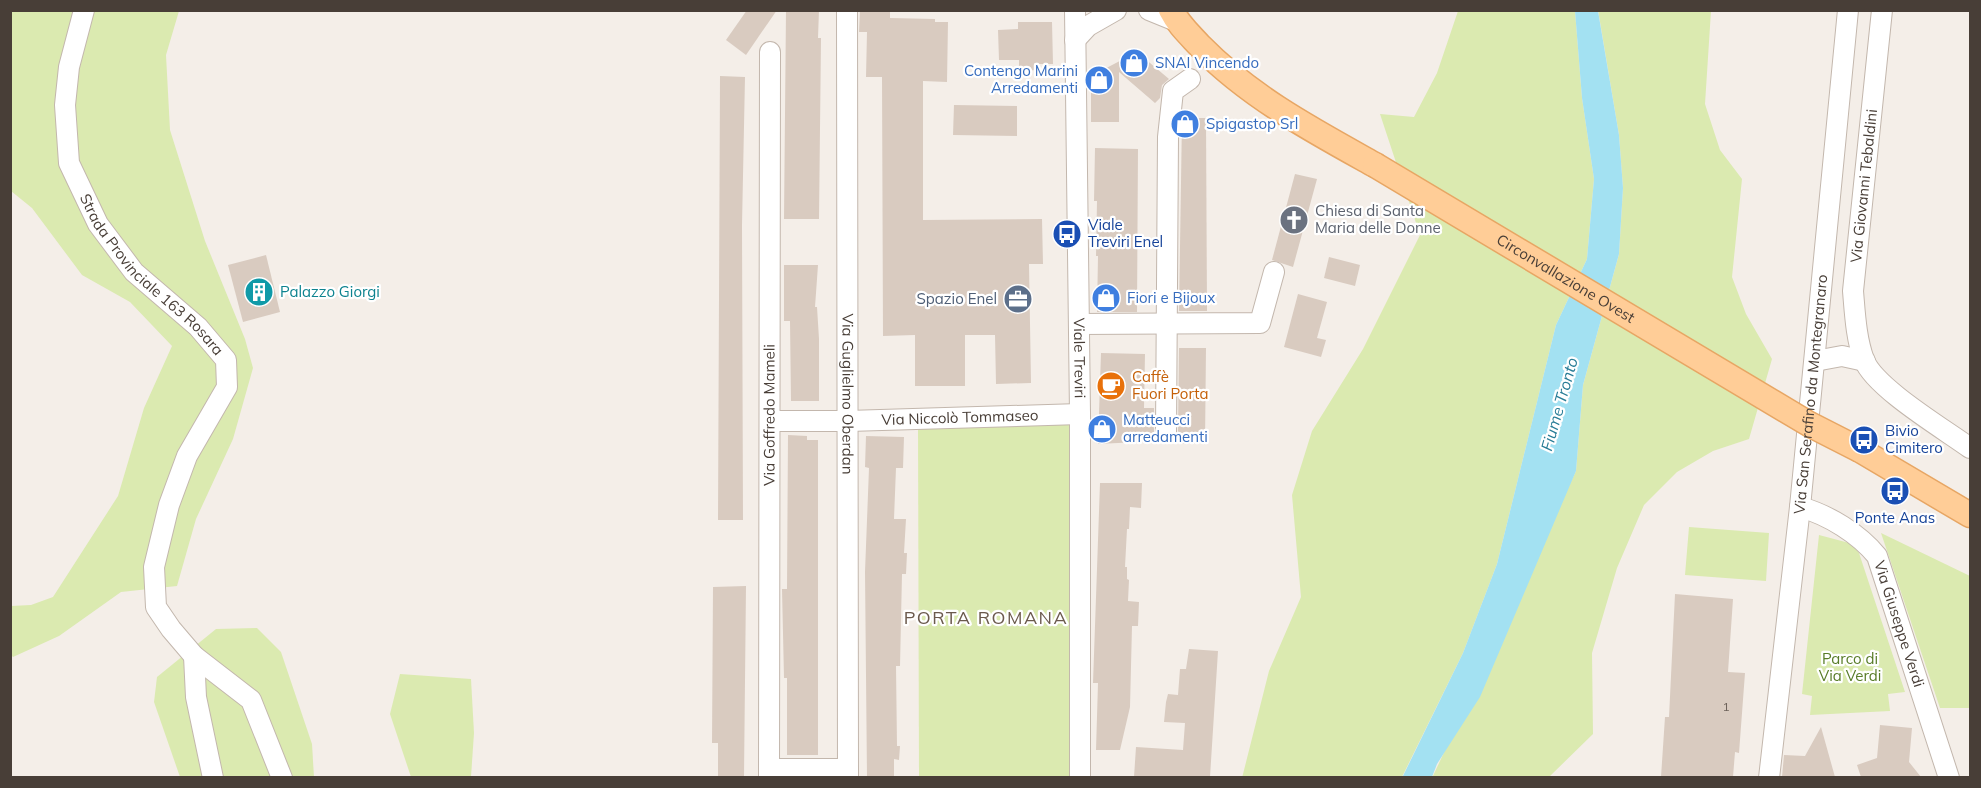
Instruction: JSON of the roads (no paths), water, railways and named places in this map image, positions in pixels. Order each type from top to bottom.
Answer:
[{"type":"main road","name":"Circonvallazione Ovest","points":[[1173,16],[1221,67],[1253,93],[1809,424],[1860,450],[1971,515]]},
{"type":"street","name":"Strada Provinciale 163 Rosara","points":[[84,10],[69,67],[65,105],[69,163],[98,224],[134,272],[198,327],[226,360],[227,387],[187,456],[169,505],[154,567],[156,607],[194,656],[250,700],[282,777]]},
{"type":"street","name":"Via Guglielmo Oberdan","points":[[847,10],[848,773]]},
{"type":"street","name":"Viale Treviri","points":[[1075,10],[1080,414],[1080,777]]},
{"type":"street","points":[[1075,40],[1089,26],[1116,10]]},
{"type":"street","name":"Circonvallazione Ovest","points":[[1149,10],[1173,16]]},
{"type":"street","name":"Via San Serafino da Montegranaro","points":[[1769,777],[1800,507],[1848,10]]},
{"type":"street","name":"Via Giovanni Tebaldini","points":[[1882,10],[1853,291],[1856,327],[1865,362],[1887,388],[1971,448]]},
{"type":"street","name":"Via Goffredo Mameli","points":[[770,51],[770,773]]},
{"type":"street","points":[[1166,433],[1168,137],[1173,91],[1190,79]]},
{"type":"street","points":[[1079,324],[1260,323],[1274,272]]},
{"type":"street","points":[[1815,361],[1842,356],[1865,362]]},
{"type":"street","name":"Via Niccolò Tommaseo","points":[[770,421],[1080,414]]},
{"type":"street","name":"Via Giuseppe Verdi","points":[[1800,507],[1844,527],[1866,543],[1877,556],[1949,777]]},
{"type":"street","points":[[194,656],[196,697],[213,777]]},
{"type":"street","points":[[770,773],[848,773]]},
{"type":"water","name":"Fiume Tronto","points":[[1575,11],[1598,11],[1619,135],[1623,188],[1619,254],[1583,385],[1576,471],[1480,697],[1437,764],[1432,777],[1402,778],[1463,653],[1497,564],[1556,325],[1587,259],[1594,179],[1582,98]]},
{"type":"place","name":"SNAI Vincendo","points":[[1134,63]]},
{"type":"place","name":"Contengo Marini Arredamenti","points":[[1099,80]]},
{"type":"place","name":"Spigastop Srl","points":[[1185,124]]},
{"type":"place","name":"Chiesa di Santa Maria delle Donne","points":[[1294,220]]},
{"type":"place","name":"Viale Treviri Enel","points":[[1067,234]]},
{"type":"place","name":"Palazzo Giorgi","points":[[259,292]]},
{"type":"place","name":"Fiori e Bijoux","points":[[1106,298]]},
{"type":"place","name":"Spazio Enel","points":[[1018,299]]},
{"type":"place","name":"Caffè Fuori Porta","points":[[1111,386]]},
{"type":"place","name":"Matteucci arredamenti","points":[[1102,429]]},
{"type":"place","name":"Bivio Cimitero","points":[[1864,440]]},
{"type":"place","name":"Ponte Anas","points":[[1895,491]]},
{"type":"district","name":"PORTA ROMANA","points":[[986,618]]},
{"type":"park label","name":"Parco di Via Verdi","points":[[1850,668]]}]
